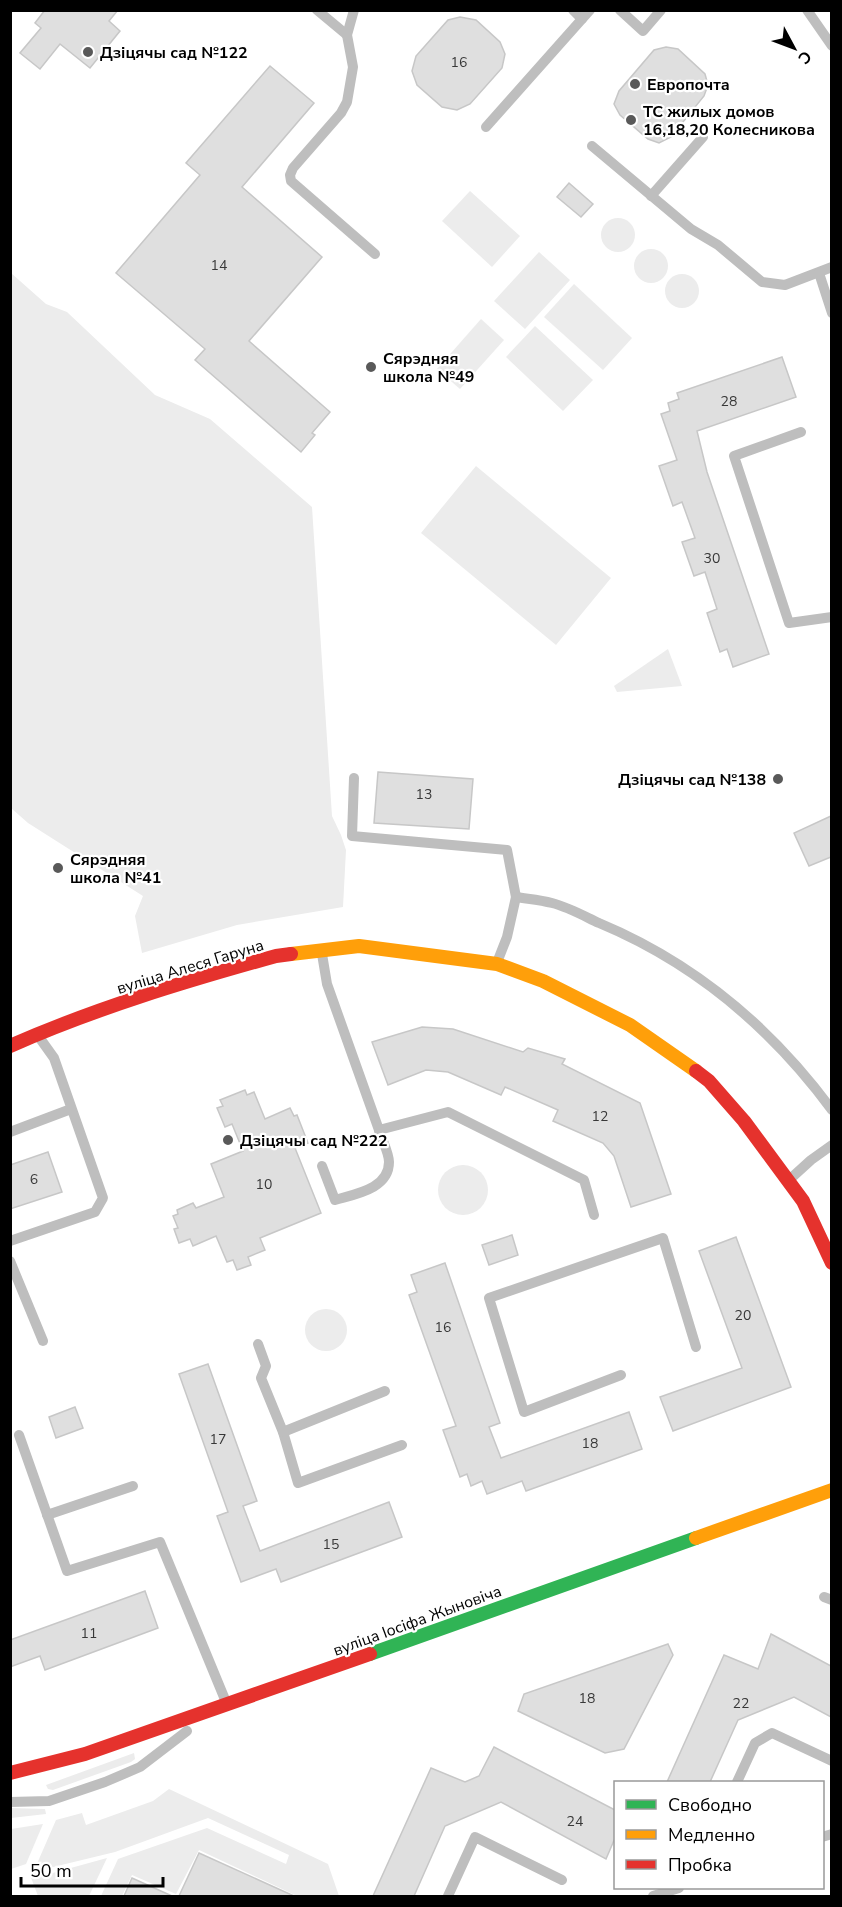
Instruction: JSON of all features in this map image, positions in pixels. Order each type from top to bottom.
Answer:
[{"type":"street","name":"вуліца Алеся Гаруна","points":[[10,1046],[181,982],[276,956],[359,946],[497,964],[543,981],[630,1026],[679,1058],[709,1082],[744,1121],[789,1180],[803,1202],[831,1263]]},
{"type":"street","name":"вуліца Іосіфа Жыновіча","points":[[10,1773],[86,1754],[831,1491]]},
{"type":"lane","points":[[317,10],[347,35]]},
{"type":"lane","points":[[354,10],[347,35],[353,67],[346,102],[341,113],[293,168],[290,175],[291,182],[375,254]]},
{"type":"lane","points":[[486,127],[586,15],[573,10]]},
{"type":"lane","points":[[620,10],[643,31],[661,10]]},
{"type":"lane","points":[[807,10],[831,46]]},
{"type":"lane","points":[[651,196],[703,137]]},
{"type":"lane","points":[[592,146],[691,229],[718,245],[762,282],[784,285],[831,267]]},
{"type":"lane","points":[[819,273],[831,313]]},
{"type":"lane","points":[[801,432],[734,456],[789,623],[831,617]]},
{"type":"lane","points":[[354,778],[352,836],[507,850],[516,897],[507,937],[497,964]]},
{"type":"lane","points":[[516,897],[554,904],[614,929],[662,953],[705,981],[732,1002],[784,1050],[831,1110]]},
{"type":"lane","points":[[321,951],[327,984],[389,1161],[386,1175],[377,1185],[335,1200],[322,1166]]},
{"type":"lane","points":[[10,1241],[95,1212],[103,1198],[54,1058],[37,1034]]},
{"type":"lane","points":[[10,1132],[71,1109]]},
{"type":"lane","points":[[379,1130],[448,1112],[584,1180],[594,1215]]},
{"type":"lane","points":[[789,1180],[831,1145]]},
{"type":"lane","points":[[621,1375],[524,1412],[489,1298],[663,1238],[696,1347]]},
{"type":"lane","points":[[10,1261],[42,1341]]},
{"type":"lane","points":[[258,1344],[266,1366],[261,1378],[283,1432],[298,1483],[402,1445]]},
{"type":"lane","points":[[283,1432],[385,1390]]},
{"type":"lane","points":[[10,1802],[49,1801],[140,1767],[221,1707],[160,1542],[67,1571],[19,1435]]},
{"type":"lane","points":[[47,1515],[133,1486]]},
{"type":"lane","points":[[737,1781],[755,1743],[772,1733],[831,1761]]},
{"type":"lane","points":[[448,1896],[475,1837],[562,1880]]},
{"type":"lane","points":[[653,1896],[673,1889]]},
{"type":"shaded area","points":[[470,191],[520,236],[492,267],[442,221]]},
{"type":"shaded area","points":[[618,218],[630,223],[635,235],[630,247],[618,252],[606,247],[601,235],[606,223]]},
{"type":"shaded area","points":[[651,249],[663,254],[668,266],[663,278],[651,283],[639,278],[634,266],[639,254]]},
{"type":"shaded area","points":[[539,252],[570,280],[525,329],[494,301]]},
{"type":"shaded area","points":[[11,273],[46,304],[67,312],[155,395],[210,419],[312,507],[332,816],[346,850],[343,907],[237,925],[142,953],[135,916],[143,896],[28,823],[11,808]]},
{"type":"shaded area","points":[[682,274],[694,279],[699,291],[694,303],[682,308],[670,303],[665,291],[670,279]]},
{"type":"shaded area","points":[[574,284],[632,338],[603,370],[544,317]]},
{"type":"shaded area","points":[[481,319],[504,340],[460,389],[437,369]]},
{"type":"shaded area","points":[[535,326],[593,380],[563,411],[506,357]]},
{"type":"shaded area","points":[[476,466],[611,578],[556,645],[421,533]]},
{"type":"shaded area","points":[[668,649],[682,686],[617,692],[614,686]]},
{"type":"shaded area","points":[[463,1165],[472,1167],[483,1176],[488,1190],[486,1199],[477,1210],[463,1215],[454,1213],[443,1204],[438,1190],[440,1181],[449,1170]]},
{"type":"shaded area","points":[[326,1309],[334,1310],[341,1315],[346,1322],[346,1338],[341,1345],[334,1350],[326,1351],[318,1350],[311,1345],[306,1338],[305,1330],[306,1322],[311,1315],[318,1310]]},
{"type":"shaded area","points":[[134,1753],[135,1759],[131,1762],[53,1790],[48,1789],[46,1785]]},
{"type":"shaded area","points":[[169,1789],[328,1864],[339,1896],[297,1896],[199,1850],[176,1894],[132,1875],[122,1896],[101,1896],[118,1859],[207,1828],[286,1864],[289,1855],[208,1818],[115,1852],[49,1868],[36,1866],[56,1820],[82,1813],[86,1825],[153,1801]]},
{"type":"shaded area","points":[[11,1808],[45,1809],[46,1814],[11,1818]]},
{"type":"shaded area","points":[[43,1824],[26,1864],[11,1869],[11,1829]]},
{"type":"shaded area","points":[[107,1858],[89,1896],[38,1896],[30,1875],[33,1872],[49,1874]]},
{"type":"building","points":[[45,10],[118,10],[109,21],[120,31],[90,68],[60,44],[40,69],[20,53],[41,28],[35,23]]},
{"type":"building","points":[[460,17],[476,20],[500,42],[505,54],[502,68],[470,104],[457,110],[442,107],[417,85],[412,71],[416,56],[448,20]]},
{"type":"building","points":[[666,47],[678,49],[705,74],[708,85],[704,96],[671,137],[659,143],[648,139],[620,115],[614,104],[619,91],[654,50]]},
{"type":"building","points":[[270,66],[314,103],[242,187],[322,257],[249,341],[330,412],[312,433],[315,435],[301,452],[195,360],[205,349],[116,273],[200,175],[186,163]]},
{"type":"building","points":[[569,183],[593,204],[581,217],[557,197]]},
{"type":"building","points":[[782,357],[796,397],[697,431],[707,472],[769,654],[733,667],[727,649],[720,652],[707,613],[717,609],[705,572],[694,576],[682,542],[695,538],[682,502],[673,506],[659,466],[677,460],[661,414],[670,411],[668,403],[679,399],[677,393]]},
{"type":"building","points":[[378,772],[473,779],[469,829],[374,823]]},
{"type":"building","points":[[831,816],[831,857],[809,866],[794,833]]},
{"type":"building","points":[[422,1027],[453,1029],[523,1052],[528,1048],[565,1059],[562,1064],[640,1103],[671,1194],[631,1207],[614,1156],[603,1143],[553,1121],[558,1110],[505,1087],[501,1095],[448,1072],[426,1070],[388,1085],[372,1042]]},
{"type":"building","name":"Дзіцячы сад №222","points":[[245,1090],[247,1095],[254,1092],[265,1119],[290,1108],[294,1116],[297,1115],[308,1143],[295,1148],[321,1213],[260,1238],[265,1250],[248,1257],[251,1265],[237,1270],[233,1260],[227,1262],[216,1236],[193,1246],[190,1239],[179,1243],[174,1229],[178,1228],[173,1216],[178,1214],[177,1210],[193,1203],[196,1208],[224,1197],[211,1164],[243,1151],[232,1124],[225,1127],[217,1108],[223,1106],[220,1100]]},
{"type":"building","points":[[48,1152],[62,1192],[10,1209],[10,1165]]},
{"type":"building","points":[[512,1235],[518,1255],[489,1265],[482,1245]]},
{"type":"building","points":[[736,1237],[791,1387],[673,1431],[660,1397],[742,1368],[699,1251]]},
{"type":"building","points":[[445,1263],[500,1423],[489,1427],[501,1458],[629,1412],[642,1449],[526,1491],[522,1481],[487,1494],[482,1481],[471,1486],[467,1474],[460,1477],[443,1430],[456,1426],[409,1295],[417,1292],[411,1275]]},
{"type":"building","points":[[208,1364],[257,1501],[243,1506],[260,1551],[389,1502],[402,1537],[281,1582],[276,1569],[241,1582],[217,1516],[228,1512],[179,1374]]},
{"type":"building","points":[[75,1407],[83,1428],[56,1438],[49,1417]]},
{"type":"building","points":[[145,1591],[158,1628],[45,1670],[40,1656],[10,1667],[10,1640]]},
{"type":"building","points":[[771,1634],[831,1666],[831,1717],[794,1697],[738,1720],[710,1781],[667,1781],[724,1655],[758,1669]]},
{"type":"building","points":[[668,1644],[673,1655],[624,1749],[605,1753],[518,1711],[524,1694]]},
{"type":"building","points":[[494,1747],[614,1809],[614,1840],[606,1859],[501,1802],[445,1826],[414,1896],[373,1896],[431,1768],[465,1782],[479,1776]]},
{"type":"building","points":[[199,1853],[294,1896],[179,1896]]},
{"type":"building","points":[[132,1878],[172,1896],[124,1896]]},
{"type":"traffic: fast","points":[[370,1654],[696,1538]]},
{"type":"traffic: slow","points":[[291,954],[359,946],[497,964],[543,981],[630,1025],[696,1071]]},
{"type":"traffic: slow","points":[[696,1538],[832,1490]]},
{"type":"traffic: jam","points":[[10,1046],[75,1019],[175,985],[242,965],[291,954]]},
{"type":"traffic: jam","points":[[696,1071],[709,1081],[744,1121],[803,1201],[832,1263]]},
{"type":"traffic: jam","points":[[10,1773],[85,1754],[370,1654]]},
{"type":"place","name":"Дзіцячы сад №122","points":[[88,52]]},
{"type":"place","name":"Европочта","points":[[635,84]]},
{"type":"place","name":"ТС жилых домов 16,18,20 Колесникова","points":[[631,120]]},
{"type":"place","name":"Сярэдняя школа №49","points":[[371,367]]},
{"type":"place","name":"Дзіцячы сад №138","points":[[778,779]]},
{"type":"place","name":"Сярэдняя школа №41","points":[[58,868]]},
{"type":"place","name":"Дзіцячы сад №222","points":[[228,1140]]}]
